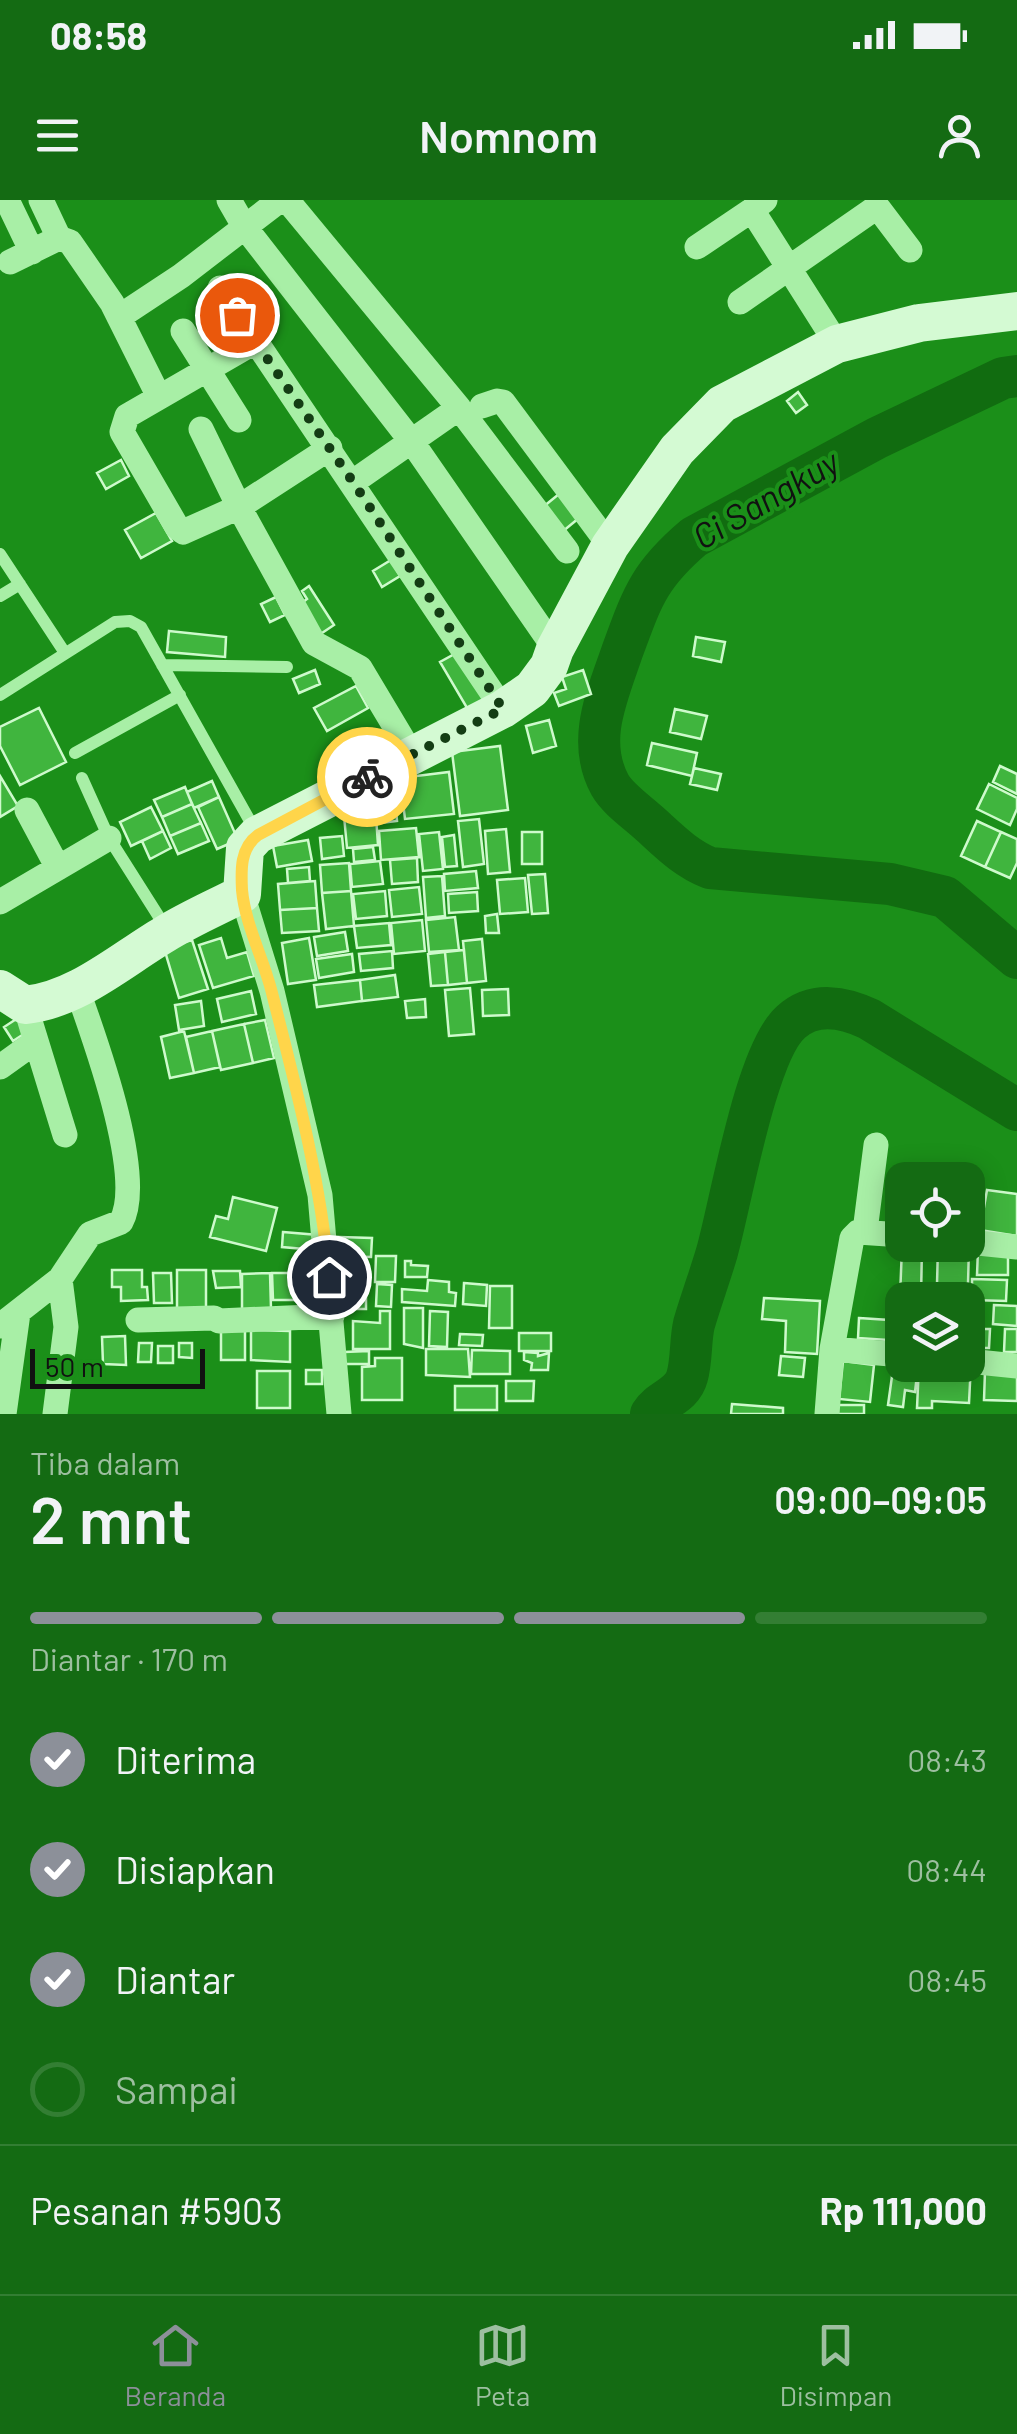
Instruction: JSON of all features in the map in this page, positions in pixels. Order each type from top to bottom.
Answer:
[{"type":"street","points":[[6,200],[21,257],[60,238]]},
{"type":"street","points":[[41,200],[60,238],[70,242],[119,317],[159,398]]},
{"type":"street","points":[[229,200],[244,226],[412,442],[555,649]]},
{"type":"street","points":[[119,317],[284,200],[470,407],[567,550]]},
{"type":"street","points":[[697,247],[758,205],[789,266],[837,344]]},
{"type":"street","points":[[740,302],[874,208],[879,209],[910,250]]},
{"type":"street","points":[[220,288],[503,709]]},
{"type":"street","points":[[339,1414],[320,1195],[272,991],[242,894],[245,848],[258,835],[503,709],[532,689],[549,666],[610,546],[677,450],[706,417],[758,384],[837,344],[919,323],[1017,311]]},
{"type":"street","points":[[184,331],[239,420]]},
{"type":"street","points":[[255,342],[127,416],[122,432],[177,527],[184,532],[239,507],[330,448]]},
{"type":"street","points":[[353,482],[470,407],[496,400],[503,402],[610,546]]},
{"type":"street","points":[[201,429],[314,642],[360,668],[412,754]]},
{"type":"street","points":[[27,810],[58,868]]},
{"type":"street","points":[[0,902],[110,838]]},
{"type":"street","points":[[12,997],[51,1000],[77,989],[168,932],[242,894]]},
{"type":"street","points":[[4,1414],[9,1320],[60,1279],[85,1239],[121,1222],[126,1210],[122,1142],[107,1076],[77,989]]},
{"type":"street","points":[[12,997],[36,1042],[65,1136]]},
{"type":"street","points":[[0,1067],[36,1042]]},
{"type":"street","points":[[866,1231],[876,1145]]},
{"type":"street","points":[[827,1414],[832,1349],[852,1238],[858,1232],[885,1233]]},
{"type":"street","points":[[985,1244],[1017,1247]]},
{"type":"street","points":[[55,1414],[66,1328],[60,1279]]},
{"type":"street","points":[[138,1320],[332,1316]]},
{"type":"street","points":[[832,1349],[885,1354]]},
{"type":"street","points":[[985,1363],[1017,1366]]},
{"type":"lane","points":[[0,554],[65,653]]},
{"type":"lane","points":[[0,596],[20,584]]},
{"type":"lane","points":[[0,695],[115,622],[130,621],[141,626],[258,835]]},
{"type":"lane","points":[[162,664],[287,666]]},
{"type":"lane","points":[[75,753],[180,695]]},
{"type":"lane","points":[[82,778],[110,838],[168,932]]},
{"type":"building","points":[[798,392],[807,405],[796,413],[787,401]]},
{"type":"building","points":[[121,460],[129,476],[106,489],[97,473]]},
{"type":"building","points":[[559,494],[579,518],[562,532],[543,507]]},
{"type":"building","points":[[156,513],[172,541],[141,558],[125,530]]},
{"type":"building","points":[[391,560],[400,576],[382,587],[373,571]]},
{"type":"building","points":[[309,586],[334,625],[319,635],[299,605],[307,599],[302,591]]},
{"type":"building","points":[[276,597],[285,615],[270,622],[261,604]]},
{"type":"building","points":[[169,631],[226,637],[225,657],[167,652]]},
{"type":"building","points":[[696,637],[725,642],[721,662],[693,656]]},
{"type":"building","points":[[460,651],[486,703],[470,713],[440,662]]},
{"type":"building","points":[[315,670],[320,684],[299,693],[293,679]]},
{"type":"building","points":[[583,670],[591,694],[559,706],[554,693],[566,689],[562,677]]},
{"type":"building","points":[[356,686],[368,708],[327,731],[314,708]]},
{"type":"building","points":[[39,708],[66,762],[20,785],[0,746],[0,727]]},
{"type":"building","points":[[675,709],[707,716],[701,739],[670,732]]},
{"type":"building","points":[[549,720],[556,746],[533,753],[526,726]]},
{"type":"building","points":[[652,743],[697,753],[692,776],[647,765]]},
{"type":"building","points":[[500,746],[508,810],[460,816],[452,752]]},
{"type":"building","points":[[1000,766],[1017,774],[1017,794],[993,782]]},
{"type":"building","points":[[694,768],[721,774],[717,790],[690,784]]},
{"type":"building","points":[[449,772],[454,814],[405,819],[400,778]]},
{"type":"building","points":[[0,776],[18,806],[0,817]]},
{"type":"building","points":[[212,781],[219,797],[194,808],[187,792]]},
{"type":"building","points":[[989,784],[1017,798],[1010,825],[977,809]]},
{"type":"building","points":[[185,787],[192,804],[162,817],[154,800]]},
{"type":"building","points":[[219,797],[238,840],[217,849],[198,807]]},
{"type":"building","points":[[395,797],[397,821],[380,823],[376,799]]},
{"type":"building","points":[[375,802],[378,845],[347,848],[343,805]]},
{"type":"building","points":[[192,804],[201,823],[170,836],[162,817]]},
{"type":"building","points":[[151,807],[163,831],[131,846],[120,822]]},
{"type":"building","points":[[479,819],[484,864],[463,867],[458,821]]},
{"type":"building","points":[[977,821],[1001,832],[985,867],[961,856]]},
{"type":"building","points":[[201,823],[209,841],[178,854],[170,836]]},
{"type":"building","points":[[416,828],[419,857],[381,860],[379,831]]},
{"type":"building","points":[[506,829],[510,872],[488,874],[485,831]]},
{"type":"building","points":[[163,831],[171,848],[150,859],[142,841]]},
{"type":"building","points":[[439,832],[443,869],[423,871],[419,834]]},
{"type":"building","points":[[522,832],[542,832],[542,864],[522,864]]},
{"type":"building","points":[[1001,832],[1017,839],[1017,863],[1010,878],[985,867]]},
{"type":"building","points":[[454,835],[457,866],[445,867],[442,837]]},
{"type":"building","points":[[342,836],[344,856],[322,859],[320,838]]},
{"type":"building","points":[[308,840],[312,861],[277,867],[273,846]]},
{"type":"building","points":[[373,847],[375,860],[354,862],[353,849]]},
{"type":"building","points":[[417,858],[418,882],[392,884],[390,860]]},
{"type":"building","points":[[380,861],[383,884],[352,887],[350,864]]},
{"type":"building","points":[[349,863],[351,891],[322,893],[320,865]]},
{"type":"building","points":[[309,867],[310,881],[288,883],[287,869]]},
{"type":"building","points":[[476,871],[478,888],[445,891],[444,874]]},
{"type":"building","points":[[545,874],[548,913],[532,914],[528,875]]},
{"type":"building","points":[[442,876],[445,916],[426,918],[423,877]]},
{"type":"building","points":[[525,878],[528,912],[500,914],[497,880]]},
{"type":"building","points":[[315,881],[317,908],[280,910],[278,884]]},
{"type":"building","points":[[419,887],[422,914],[392,917],[389,890]]},
{"type":"building","points":[[351,891],[354,926],[326,929],[322,893]]},
{"type":"building","points":[[385,891],[387,916],[356,919],[353,894]]},
{"type":"building","points":[[477,892],[478,911],[449,913],[448,894]]},
{"type":"building","points":[[317,908],[319,931],[282,933],[280,910]]},
{"type":"building","points":[[497,914],[499,933],[486,933],[485,916]]},
{"type":"building","points":[[455,917],[459,950],[429,952],[426,920]]},
{"type":"building","points":[[422,920],[425,951],[394,954],[391,923]]},
{"type":"building","points":[[389,923],[391,945],[357,948],[354,926]]},
{"type":"building","points":[[345,932],[348,951],[317,956],[314,937]]},
{"type":"building","points":[[221,938],[227,958],[247,952],[254,976],[213,988],[199,945]]},
{"type":"building","points":[[309,938],[316,980],[288,984],[282,943]]},
{"type":"building","points":[[482,939],[486,981],[467,983],[463,941]]},
{"type":"building","points":[[192,940],[208,989],[179,998],[164,948]]},
{"type":"building","points":[[464,950],[467,983],[448,985],[445,952]]},
{"type":"building","points":[[392,951],[393,968],[361,971],[359,954]]},
{"type":"building","points":[[445,952],[448,985],[431,986],[428,954]]},
{"type":"building","points":[[352,954],[354,972],[319,978],[316,959]]},
{"type":"building","points":[[395,975],[398,997],[362,1001],[360,980]]},
{"type":"building","points":[[360,980],[362,1001],[317,1007],[314,985]]},
{"type":"building","points":[[470,988],[474,1034],[449,1036],[445,990]]},
{"type":"building","points":[[508,989],[509,1015],[483,1016],[482,990]]},
{"type":"building","points":[[251,991],[256,1014],[222,1022],[217,999]]},
{"type":"building","points":[[425,999],[426,1017],[407,1018],[405,1001]]},
{"type":"building","points":[[201,1001],[204,1026],[179,1030],[175,1005]]},
{"type":"building","points":[[21,1016],[30,1030],[13,1041],[4,1027]]},
{"type":"building","points":[[265,1020],[274,1058],[253,1063],[244,1024]]},
{"type":"building","points":[[244,1024],[253,1063],[221,1070],[212,1031]]},
{"type":"building","points":[[184,1031],[194,1073],[170,1078],[161,1037]]},
{"type":"building","points":[[212,1031],[220,1067],[194,1073],[186,1037]]},
{"type":"building","points":[[987,1190],[1017,1194],[1017,1236],[985,1231]]},
{"type":"building","points":[[233,1197],[277,1208],[266,1251],[210,1237],[216,1216],[228,1219]]},
{"type":"building","points":[[283,1232],[318,1235],[316,1250],[282,1247]]},
{"type":"building","points":[[339,1237],[372,1238],[371,1257],[338,1256]]},
{"type":"building","points":[[985,1249],[1008,1249],[1008,1275],[977,1275],[978,1262],[985,1262]]},
{"type":"building","points":[[298,1256],[317,1256],[317,1276],[298,1276]]},
{"type":"building","points":[[376,1256],[396,1256],[395,1282],[375,1282]]},
{"type":"building","points":[[338,1259],[358,1259],[358,1273],[368,1274],[368,1291],[348,1291],[348,1282],[338,1282]]},
{"type":"building","points":[[405,1261],[428,1266],[427,1277],[405,1277]]},
{"type":"building","points":[[901,1262],[922,1262],[921,1282],[901,1282]]},
{"type":"building","points":[[938,1262],[969,1262],[968,1282],[937,1282]]},
{"type":"building","points":[[112,1270],[142,1270],[142,1287],[147,1287],[148,1300],[121,1301],[121,1287],[112,1287]]},
{"type":"building","points":[[177,1270],[206,1270],[206,1310],[177,1310]]},
{"type":"building","points":[[213,1271],[240,1271],[241,1287],[216,1288]]},
{"type":"building","points":[[153,1273],[171,1273],[172,1303],[154,1303]]},
{"type":"building","points":[[270,1273],[271,1309],[242,1310],[242,1274]]},
{"type":"building","points":[[272,1273],[296,1273],[296,1300],[273,1300]]},
{"type":"building","points":[[428,1280],[449,1282],[449,1292],[456,1293],[455,1306],[402,1302],[402,1289],[427,1291]]},
{"type":"building","points":[[1007,1280],[1006,1301],[985,1300],[985,1282],[972,1282]]},
{"type":"building","points":[[464,1283],[487,1285],[486,1306],[463,1304]]},
{"type":"building","points":[[377,1284],[392,1285],[391,1307],[376,1306]]},
{"type":"building","points":[[490,1286],[512,1286],[512,1328],[489,1328]]},
{"type":"building","points":[[339,1292],[366,1292],[366,1309],[339,1309]]},
{"type":"building","points":[[764,1298],[820,1301],[817,1354],[785,1352],[786,1321],[762,1319]]},
{"type":"building","points":[[994,1305],[1017,1306],[1017,1326],[993,1324]]},
{"type":"building","points":[[404,1308],[423,1308],[423,1348],[404,1344]]},
{"type":"building","points":[[380,1311],[390,1311],[390,1349],[353,1349],[353,1321],[380,1323]]},
{"type":"building","points":[[430,1311],[448,1312],[447,1347],[429,1346]]},
{"type":"building","points":[[859,1318],[885,1320],[885,1340],[858,1338]]},
{"type":"building","points":[[985,1329],[990,1329],[989,1348],[985,1348]]},
{"type":"building","points":[[1005,1329],[1017,1329],[1017,1352],[1004,1352]]},
{"type":"building","points":[[251,1330],[290,1331],[290,1362],[251,1360]]},
{"type":"building","points":[[221,1331],[245,1331],[245,1360],[221,1360]]},
{"type":"building","points":[[519,1333],[551,1333],[551,1351],[519,1351]]},
{"type":"building","points":[[460,1334],[483,1335],[482,1346],[459,1345]]},
{"type":"building","points":[[125,1336],[126,1365],[103,1364],[102,1337]]},
{"type":"building","points":[[139,1343],[152,1343],[151,1362],[138,1362]]},
{"type":"building","points":[[179,1343],[192,1343],[192,1358],[179,1357]]},
{"type":"building","points":[[158,1346],[173,1346],[173,1363],[158,1363]]},
{"type":"building","points":[[426,1349],[468,1349],[470,1377],[426,1375]]},
{"type":"building","points":[[472,1350],[510,1351],[510,1374],[471,1374]]},
{"type":"building","points":[[369,1351],[369,1364],[344,1364],[344,1352]]},
{"type":"building","points":[[524,1352],[538,1356],[549,1353],[548,1370],[531,1370],[532,1363],[524,1360]]},
{"type":"building","points":[[781,1356],[805,1358],[803,1377],[779,1375]]},
{"type":"building","points":[[375,1358],[402,1358],[402,1400],[362,1400],[362,1367],[375,1366]]},
{"type":"building","points":[[843,1361],[874,1365],[870,1402],[839,1399]]},
{"type":"building","points":[[306,1370],[322,1370],[322,1384],[306,1384]]},
{"type":"building","points":[[257,1371],[290,1371],[290,1408],[257,1408]]},
{"type":"building","points":[[985,1371],[1017,1372],[1017,1401],[984,1400]]},
{"type":"building","points":[[506,1381],[534,1381],[533,1401],[506,1401]]},
{"type":"building","points":[[891,1382],[916,1382],[915,1392],[905,1390],[903,1407],[888,1405]]},
{"type":"building","points":[[918,1382],[970,1382],[969,1403],[932,1401],[932,1408],[917,1408]]},
{"type":"building","points":[[455,1386],[497,1386],[497,1410],[455,1410]]},
{"type":"building","points":[[732,1404],[783,1408],[783,1414],[731,1414]]},
{"type":"building","points":[[834,1405],[864,1405],[864,1414],[834,1414]]},
{"type":"waterway","name":"Ci Sangkuy","points":[[1017,376],[1003,378],[877,438],[694,537],[656,576],[641,602],[610,685],[599,735],[603,768],[613,790],[670,843],[701,864],[710,868],[890,884],[945,897],[1017,958]]},
{"type":"waterway","name":"Ci Sangkuy","points":[[651,1414],[681,1389],[687,1377],[694,1324],[717,1252],[756,1095],[778,1038],[791,1022],[819,1009],[859,1015],[1017,1110]]},
{"type":"way so far","points":[[237,315],[503,709],[367,777]]},
{"type":"route","points":[[329,1277],[320,1195],[272,991],[242,894],[242,858],[249,841],[258,835],[367,777]]}]
